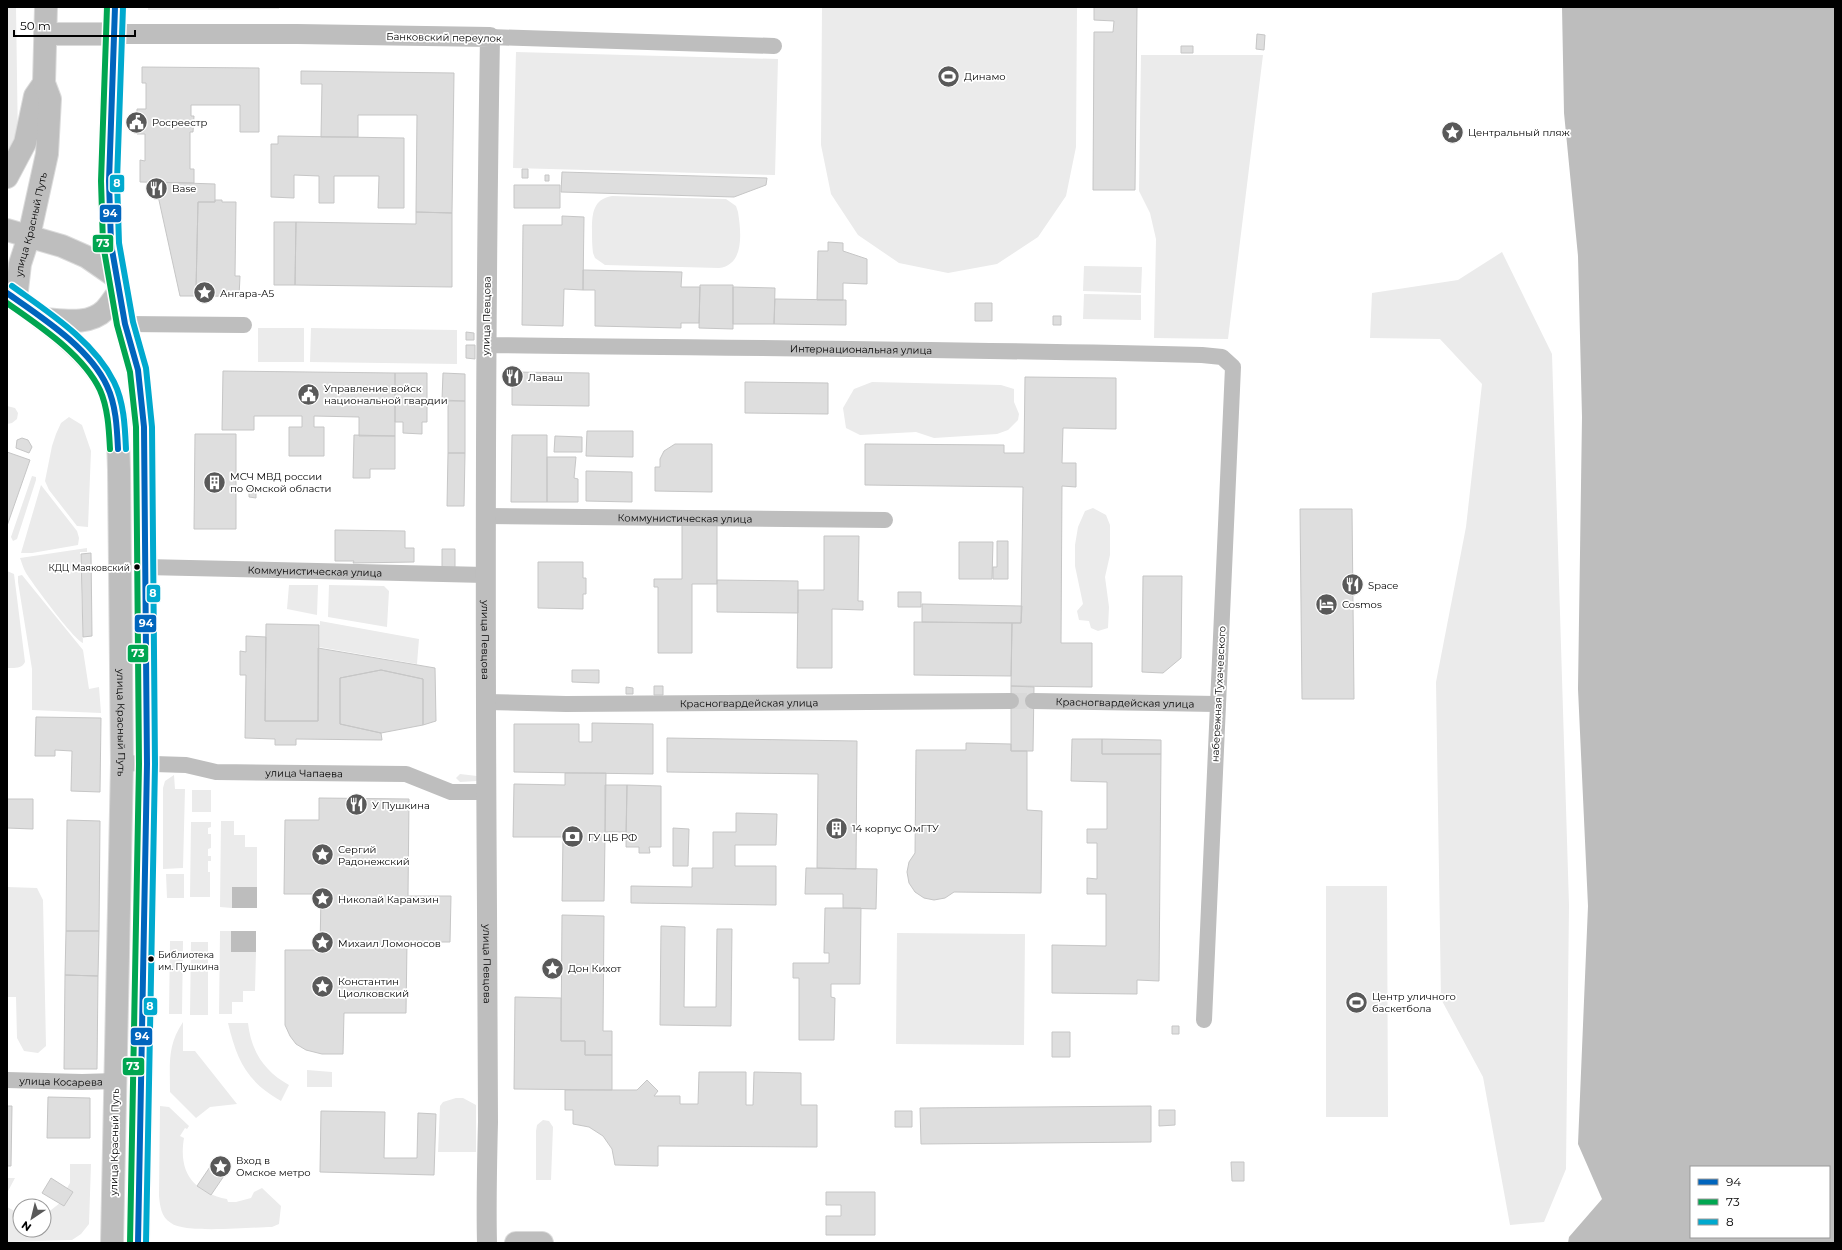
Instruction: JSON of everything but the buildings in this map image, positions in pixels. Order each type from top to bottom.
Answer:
[{"type":"main road","name":"улица Красный Путь","points":[[46,7],[44,83],[50,99],[47,154],[29,236],[12,296],[79,350],[97,370],[107,386],[117,428],[119,470],[122,763],[112,1243]]},
{"type":"main road","points":[[115,7],[110,181],[111,244],[125,324],[142,390],[147,764],[138,1243]]},
{"type":"main road","points":[[45,34],[115,34]]},
{"type":"main road","points":[[7,177],[25,143],[35,96],[44,83]]},
{"type":"main road","points":[[7,230],[62,246],[87,257],[117,285]]},
{"type":"main road","points":[[42,319],[78,321],[93,318],[104,311],[117,285]]},
{"type":"main road","points":[[516,1243],[542,1243]]},
{"type":"street","name":"Банковский переулок","points":[[115,34],[297,34],[490,37],[774,46]]},
{"type":"street","name":"улица Певцова","points":[[488,1243],[487,907],[485,792],[487,702],[485,516],[490,37]]},
{"type":"street","points":[[125,324],[244,325]]},
{"type":"street","name":"Интернациональная улица","points":[[486,345],[724,349],[1046,351],[1202,355],[1222,357],[1232,367]]},
{"type":"street","name":"набережная Тухачевского","points":[[1204,1020],[1232,367]]},
{"type":"street","name":"Коммунистическая улица","points":[[485,516],[885,520]]},
{"type":"street","name":"Коммунистическая улица","points":[[145,567],[182,566],[323,572],[485,575]]},
{"type":"street","name":"Красногвардейская улица","points":[[487,702],[586,704],[1011,701]]},
{"type":"street","name":"Красногвардейская улица","points":[[1033,701],[1217,704]]},
{"type":"street","name":"улица Чапаева","points":[[122,763],[186,765],[216,772],[406,774],[451,792],[485,792]]},
{"type":"street","name":"улица Косарева","points":[[7,1080],[82,1082],[116,1081]]},
{"type":"shaded area","points":[[7,7],[16,7],[18,146],[7,170]]},
{"type":"shaded area","points":[[148,7],[279,7],[279,9],[148,10]]},
{"type":"shaded area","name":"Динамо","points":[[822,7],[1077,7],[1076,147],[1066,196],[1038,237],[997,264],[948,273],[899,263],[858,235],[831,194],[821,145]]},
{"type":"shaded area","points":[[1562,7],[1835,7],[1835,1243],[1568,1243],[1569,1237],[1602,1199],[1578,1144],[1588,906],[1578,689],[1582,417],[1578,256],[1564,113]]},
{"type":"shaded area","points":[[516,52],[778,59],[775,175],[513,168]]},
{"type":"shaded area","points":[[1141,55],[1263,55],[1228,339],[1154,338],[1156,239],[1150,213],[1139,191]]},
{"type":"shaded area","points":[[612,196],[726,199],[736,206],[738,212],[740,237],[737,254],[733,261],[727,266],[719,268],[605,265],[595,258],[593,253],[592,218],[597,204],[601,200]]},
{"type":"shaded area","points":[[1502,252],[1552,354],[1569,905],[1566,1169],[1544,1222],[1510,1225],[1483,1077],[1441,999],[1436,682],[1466,527],[1482,384],[1440,339],[1370,338],[1372,293],[1458,280]]},
{"type":"shaded area","points":[[1084,266],[1142,267],[1141,293],[1083,291]]},
{"type":"shaded area","points":[[1084,294],[1141,295],[1141,320],[1083,319]]},
{"type":"shaded area","points":[[258,328],[304,328],[304,362],[258,362]]},
{"type":"shaded area","points":[[311,328],[457,330],[457,364],[310,362]]},
{"type":"shaded area","points":[[872,382],[1001,385],[1014,389],[1014,402],[1019,414],[1018,420],[1008,430],[997,434],[934,438],[916,432],[860,435],[846,428],[843,408],[854,389]]},
{"type":"shaded area","points":[[7,406],[15,408],[18,413],[17,419],[12,423],[7,424]]},
{"type":"shaded area","points":[[69,417],[82,425],[91,451],[88,527],[77,526],[49,490],[45,481],[56,434],[61,423]]},
{"type":"shaded area","points":[[32,476],[36,477],[36,480],[17,539],[13,541],[11,537]]},
{"type":"shaded area","points":[[41,485],[77,531],[79,538],[78,545],[32,553],[21,553]]},
{"type":"shaded area","points":[[1093,508],[1106,515],[1110,525],[1110,555],[1105,577],[1109,607],[1108,628],[1098,631],[1091,628],[1089,621],[1079,620],[1077,611],[1083,604],[1075,566],[1075,545],[1078,527],[1085,511]]},
{"type":"shaded area","points":[[87,548],[87,552],[80,552],[83,643],[71,632],[45,599],[26,573],[20,558]]},
{"type":"shaded area","points":[[7,571],[14,574],[25,662],[22,666],[15,668],[7,668]]},
{"type":"shaded area","points":[[22,575],[83,650],[89,689],[99,687],[101,713],[32,710],[32,669],[18,582],[18,576]]},
{"type":"shaded area","points":[[289,585],[318,585],[317,615],[287,609]]},
{"type":"shaded area","points":[[329,585],[384,586],[389,591],[387,627],[328,617]]},
{"type":"shaded area","points":[[320,621],[419,639],[417,664],[319,647]]},
{"type":"shaded area","points":[[460,774],[477,776],[477,781],[460,782],[456,778]]},
{"type":"shaded area","points":[[174,775],[175,789],[185,789],[183,868],[163,869],[163,788],[165,781]]},
{"type":"shaded area","points":[[192,790],[211,790],[211,812],[192,812]]},
{"type":"shaded area","points":[[221,821],[234,821],[234,835],[245,835],[245,847],[257,847],[257,887],[232,887],[232,908],[220,907]]},
{"type":"shaded area","points":[[191,822],[211,822],[211,827],[208,828],[208,834],[211,834],[211,848],[208,849],[208,856],[211,856],[211,861],[208,861],[208,872],[210,872],[210,897],[190,897]]},
{"type":"shaded area","points":[[166,874],[184,874],[184,898],[167,898]]},
{"type":"shaded area","name":"Центр уличного баскетбола","points":[[1326,886],[1387,886],[1388,1117],[1326,1117]]},
{"type":"shaded area","points":[[7,887],[37,888],[43,900],[46,1046],[38,1053],[24,1051],[17,1038],[16,997],[7,997]]},
{"type":"shaded area","points":[[232,887],[257,887],[257,908],[232,908]]},
{"type":"shaded area","points":[[220,931],[231,931],[231,952],[256,952],[255,991],[243,991],[243,1002],[232,1002],[232,1014],[219,1014]]},
{"type":"shaded area","points":[[231,931],[256,931],[256,952],[231,952]]},
{"type":"shaded area","points":[[897,933],[1025,934],[1024,1045],[896,1044]]},
{"type":"shaded area","points":[[170,941],[183,941],[182,1014],[169,1014]]},
{"type":"shaded area","points":[[191,942],[208,942],[208,1015],[190,1015]]},
{"type":"shaded area","points":[[183,1022],[183,1051],[195,1051],[237,1104],[210,1107],[196,1118],[170,1092],[170,1056],[174,1039]]},
{"type":"shaded area","points":[[228,1023],[248,1023],[252,1043],[260,1059],[272,1073],[289,1085],[281,1101],[259,1086],[251,1077],[239,1059]]},
{"type":"shaded area","points":[[307,1070],[332,1072],[332,1087],[307,1087]]},
{"type":"shaded area","points":[[456,1098],[463,1098],[476,1105],[476,1152],[438,1152],[440,1106],[443,1102]]},
{"type":"shaded area","points":[[160,1106],[169,1107],[189,1126],[187,1129],[185,1128],[180,1136],[184,1138],[183,1150],[186,1171],[197,1186],[215,1196],[227,1199],[228,1202],[236,1202],[251,1198],[254,1192],[262,1188],[281,1206],[279,1224],[272,1227],[204,1229],[179,1226],[168,1221],[162,1211],[159,1196]]},
{"type":"shaded area","points":[[543,1120],[549,1121],[553,1127],[551,1180],[536,1180],[536,1131],[537,1125]]},
{"type":"shaded area","points":[[70,1164],[91,1164],[89,1224],[81,1234],[72,1240],[7,1242],[7,1207],[12,1210],[12,1238],[52,1238],[52,1209],[60,1203],[64,1206],[73,1192],[67,1188],[70,1183]]},
{"type":"shaded area","points":[[7,1178],[15,1178],[7,1193]]},
{"type":"tunnel","points":[[1011,701],[1033,701]]},
{"type":"transit line","name":"73","points":[[107,7],[101,181],[103,244],[117,325],[130,372],[136,427],[139,764],[130,1243]]},
{"type":"transit line","name":"94","points":[[115,7],[109,181],[111,244],[125,324],[138,370],[144,427],[147,764],[138,1243]]},
{"type":"transit line","name":"8","points":[[123,7],[117,181],[119,243],[133,322],[146,368],[152,427],[155,764],[146,1243]]},
{"type":"transit line","name":"8","points":[[12,286],[69,328],[95,353],[105,367],[114,382],[120,398],[126,449]]},
{"type":"transit line","name":"94","points":[[7,293],[63,334],[89,358],[99,372],[110,393],[114,409],[118,449]]},
{"type":"transit line","name":"73","points":[[7,303],[59,341],[83,364],[103,397],[108,419],[110,449]]},
{"type":"place","name":"Динамо","points":[[949,76]]},
{"type":"place","name":"Росреестр","points":[[137,122]]},
{"type":"place","name":"Центральный пляж","points":[[1453,132]]},
{"type":"place","name":"Base","points":[[156,188]]},
{"type":"place","name":"Ангара-А5","points":[[205,293]]},
{"type":"place","name":"Лаваш","points":[[512,377]]},
{"type":"place","name":"Управление войск национальной гвардии","points":[[309,394]]},
{"type":"place","name":"МСЧ МВД россии по Омской области","points":[[215,482]]},
{"type":"place","name":"КДЦ Маяковский","points":[[137,567]]},
{"type":"place","name":"Space","points":[[1353,585]]},
{"type":"place","name":"Cosmos","points":[[1327,604]]},
{"type":"place","name":"У Пушкина","points":[[357,805]]},
{"type":"place","name":"14 корпус ОмГТУ","points":[[837,828]]},
{"type":"place","name":"ГУ ЦБ РФ","points":[[572,837]]},
{"type":"place","name":"Сергий Радонежский","points":[[323,855]]},
{"type":"place","name":"Николай Карамзин","points":[[323,899]]},
{"type":"place","name":"Михаил Ломоносов","points":[[322,943]]},
{"type":"place","name":"Библиотека им. Пушкина","points":[[151,959]]},
{"type":"place","name":"Дон Кихот","points":[[553,968]]},
{"type":"place","name":"Константин Циолковский","points":[[322,987]]},
{"type":"place","name":"Центр уличного баскетбола","points":[[1357,1002]]},
{"type":"place","name":"Вход в Омское метро","points":[[220,1166]]}]
